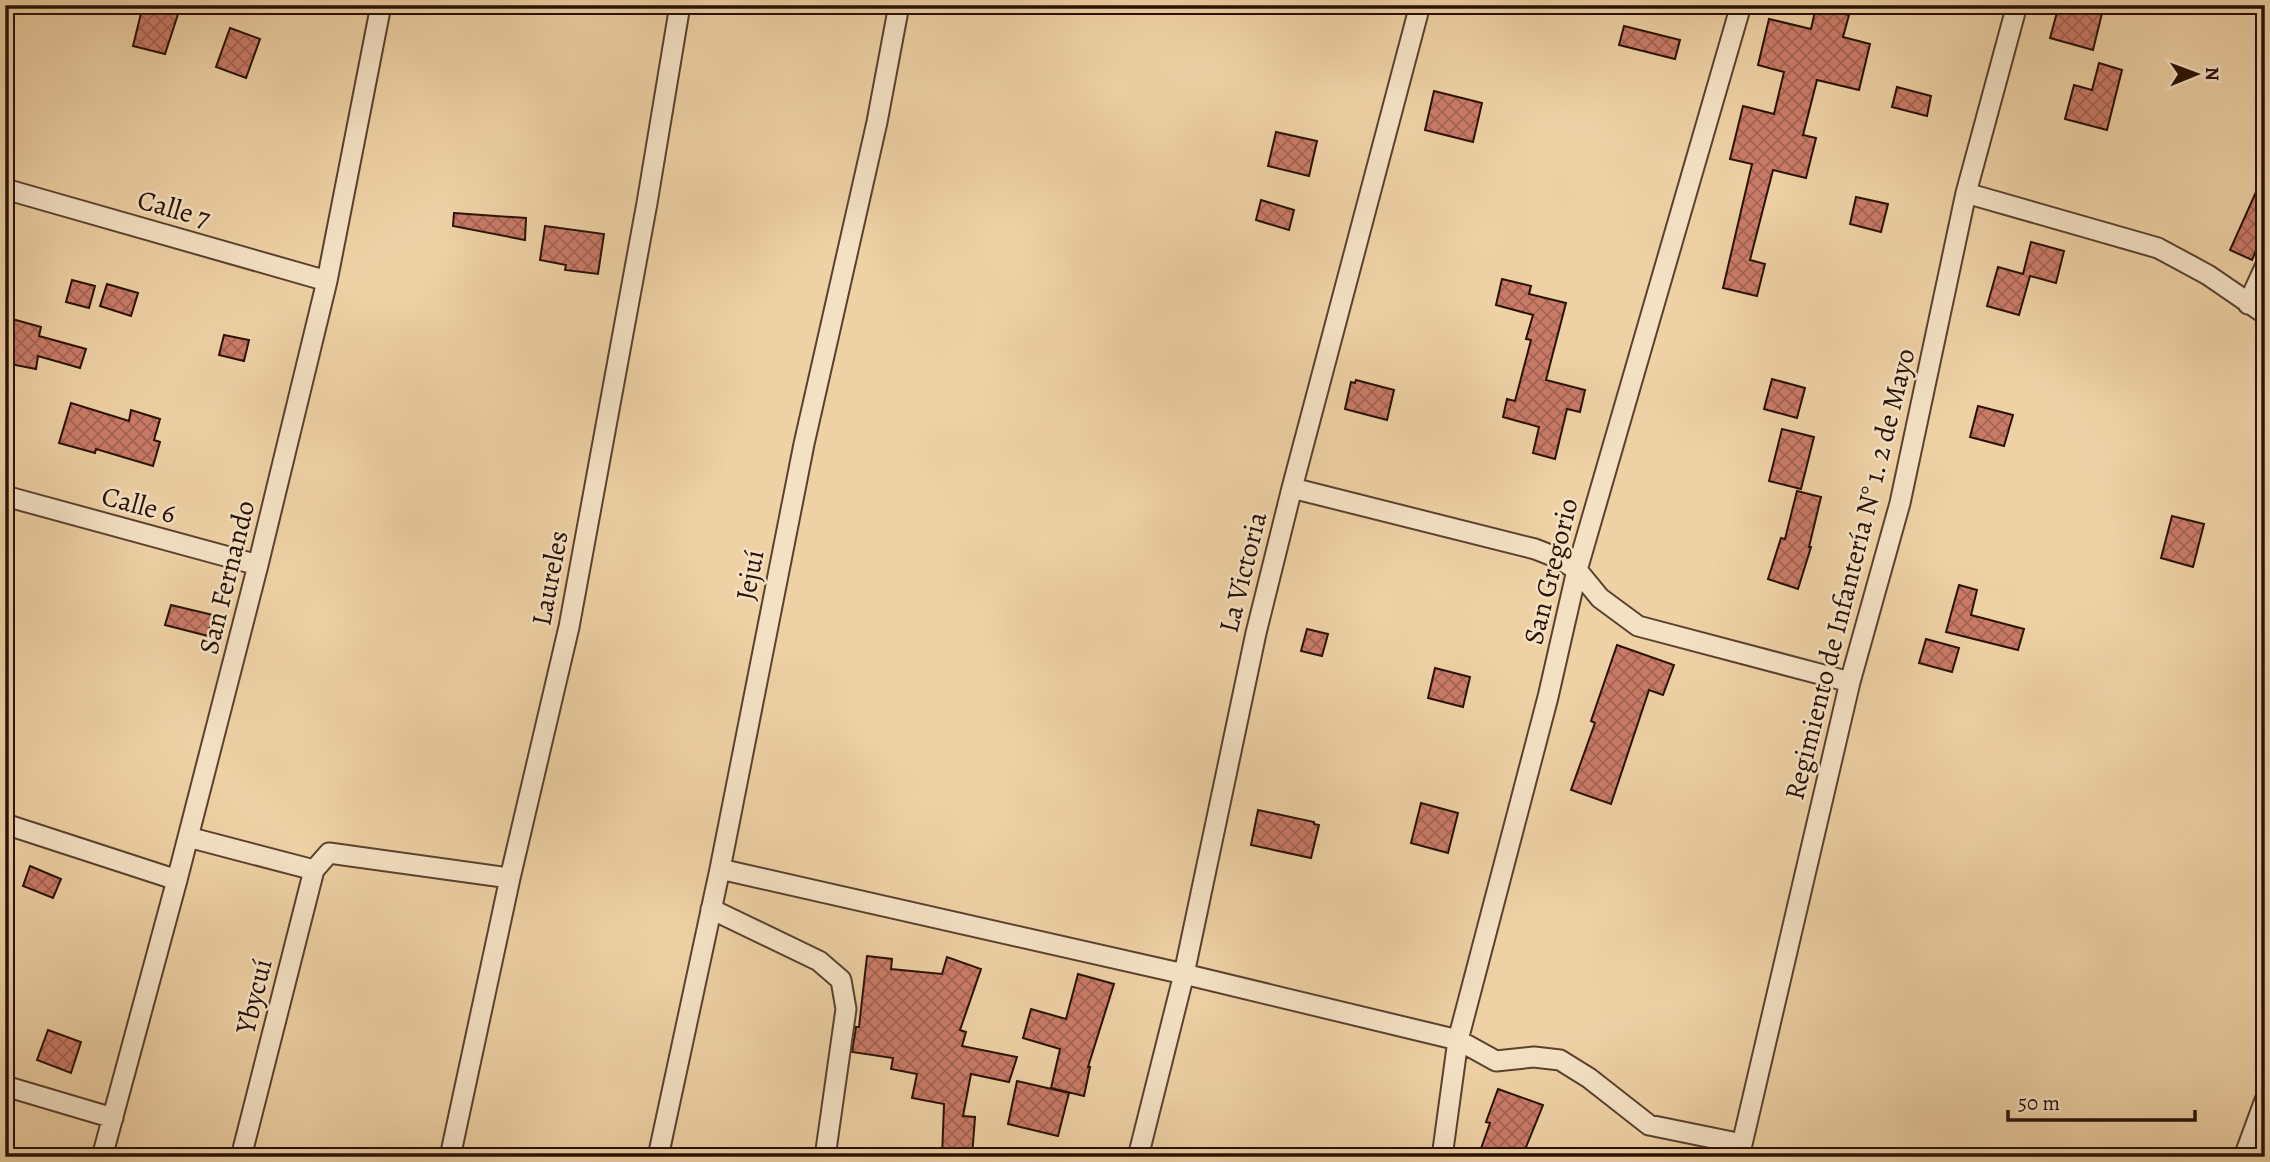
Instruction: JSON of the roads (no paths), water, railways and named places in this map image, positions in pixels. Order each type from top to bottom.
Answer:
[{"type":"street","name":"Laureles","points":[[450,1157],[510,878],[569,627],[648,202],[680,5]]},
{"type":"street","name":"Jejuí","points":[[658,1157],[720,869],[804,444],[877,122],[900,5]]},
{"type":"street","name":"La Victoria","points":[[1138,1157],[1184,974],[1256,634],[1420,5]]},
{"type":"street","name":"San Gregorio","points":[[1442,1157],[1458,1040],[1548,697],[1577,570],[1741,5]]},
{"type":"street","name":"Regimiento de Infantería N° 1. 2 de Mayo","points":[[1741,1151],[1850,682],[1900,503],[1966,193],[2017,5]]},
{"type":"street","name":"San Fernando","points":[[102,1157],[258,565],[327,281],[378,6]]},
{"type":"street","name":"Calle 7","points":[[5,189],[327,281]]},
{"type":"street","points":[[1966,193],[2158,248],[2208,275],[2256,309],[2265,267]]},
{"type":"street","points":[[1292,488],[1535,549],[1558,558],[1577,570],[1600,598],[1638,626],[1850,682]]},
{"type":"street","name":"Calle 6","points":[[5,496],[258,565]]},
{"type":"street","points":[[5,824],[177,880]]},
{"type":"street","points":[[188,837],[314,870]]},
{"type":"street","name":"Ybycuí","points":[[242,1157],[314,870],[329,853],[510,878]]},
{"type":"street","points":[[720,869],[1184,974],[1458,1040],[1496,1061],[1534,1057],[1560,1060],[1589,1077],[1649,1125],[1741,1151]]},
{"type":"street","points":[[711,909],[819,961],[841,980],[846,1009],[825,1157]]},
{"type":"street","points":[[5,1086],[113,1118]]},
{"type":"street","points":[[2244,1157],[2265,1100]]}]
